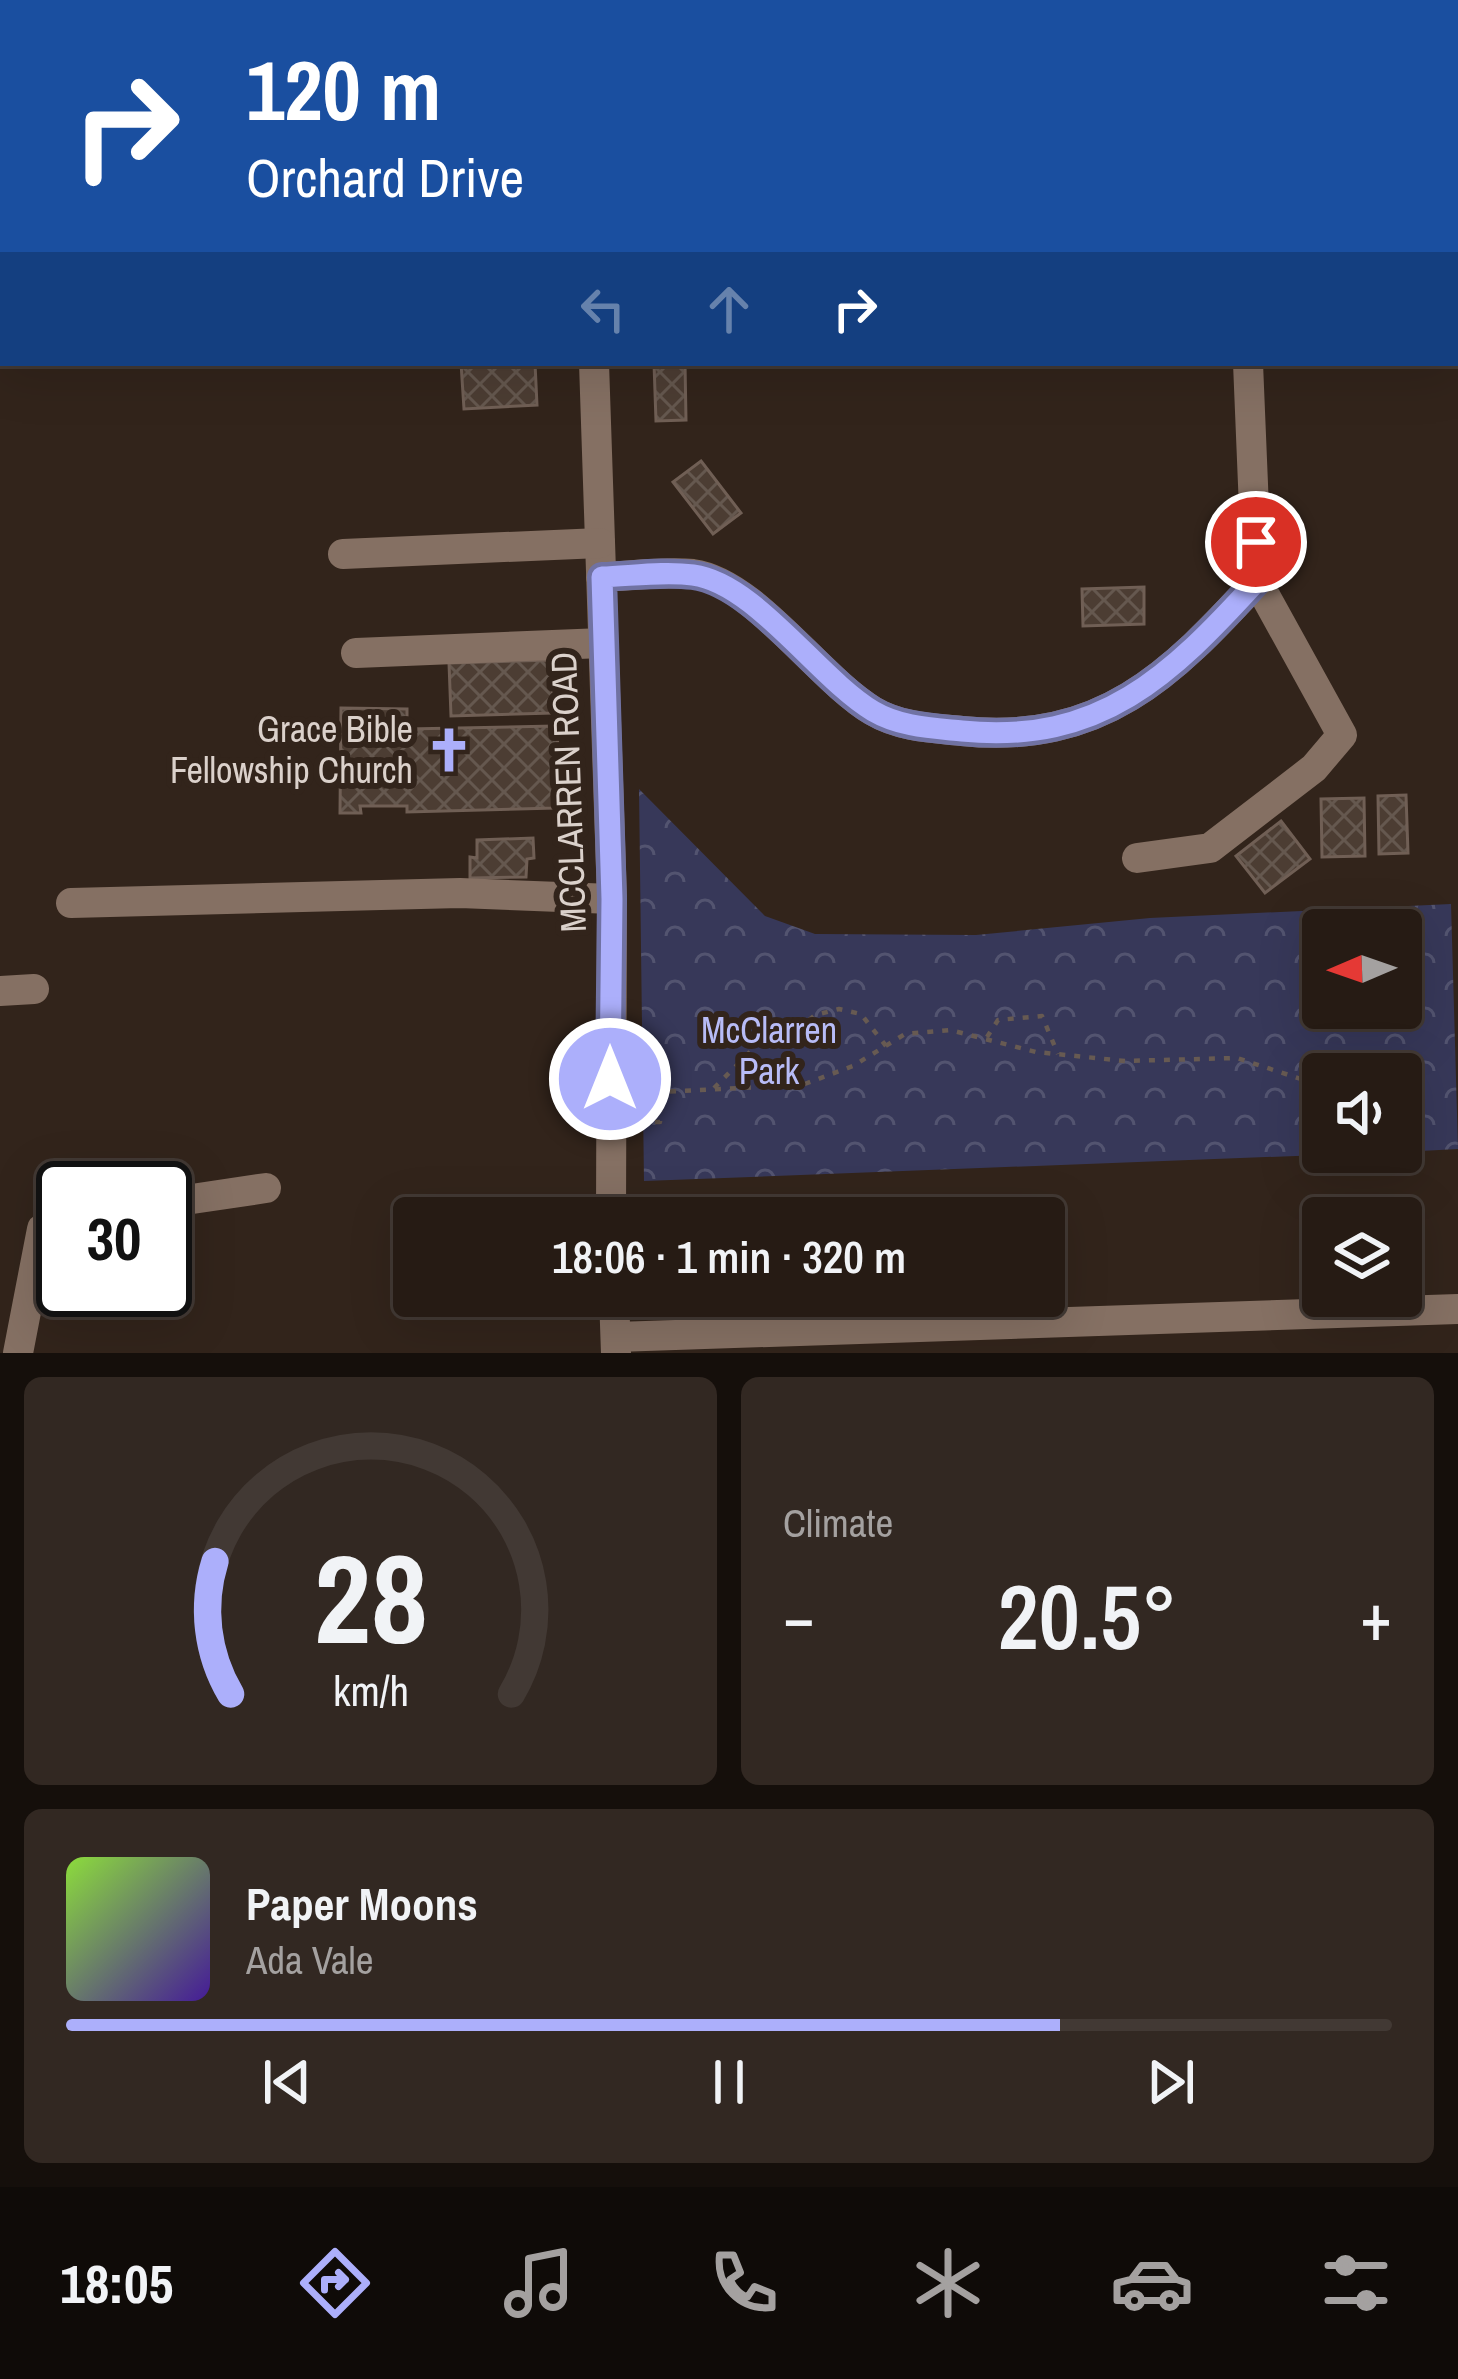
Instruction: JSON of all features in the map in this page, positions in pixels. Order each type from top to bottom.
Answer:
[{"type":"street","name":"MCCLARREN ROAD","points":[[594,366],[612,899],[611,1197]]},
{"type":"street","points":[[1137,859],[1210,848],[1314,768],[1342,735],[1257,581],[1248,366]]},
{"type":"street","points":[[343,554],[600,543]]},
{"type":"street","points":[[602,577],[694,574],[728,586],[876,713],[913,727],[986,734],[1050,727],[1122,704],[1182,662],[1257,581]]},
{"type":"street","points":[[356,652],[603,643]]},
{"type":"street","points":[[71,903],[460,893],[612,899]]},
{"type":"street","points":[[0,991],[34,989]]},
{"type":"street","points":[[192,1199],[266,1188]]},
{"type":"street","points":[[18,1353],[36,1260]]},
{"type":"street","points":[[616,1345],[1458,1310]]},
{"type":"path","points":[[714,1088],[758,1044],[790,1036],[815,1016],[839,1009],[861,1014],[886,1046]]},
{"type":"path","points":[[987,1037],[998,1020],[1042,1016],[1058,1054]]},
{"type":"path","points":[[610,1124],[660,1122],[660,1092],[802,1085],[853,1066],[905,1034],[950,1030],[1058,1054],[1125,1061],[1237,1058],[1302,1079]]},
{"type":"green space","name":"McClarren Park","points":[[639,789],[765,916],[815,934],[976,935],[1150,918],[1302,911],[1302,1029],[1422,1029],[1422,909],[1344,909],[1451,904],[1458,1149],[1422,1151],[1422,1053],[1302,1053],[1302,1156],[644,1181]]},
{"type":"building","points":[[461,366],[535,366],[537,405],[464,409]]},
{"type":"building","points":[[654,366],[685,366],[686,420],[656,421]]},
{"type":"building","points":[[701,461],[741,513],[713,534],[673,482]]},
{"type":"building","points":[[1144,587],[1144,624],[1083,626],[1082,589]]},
{"type":"building","points":[[553,660],[552,713],[451,716],[449,663]]},
{"type":"building","name":"Grace Bible Fellowship Church","points":[[341,708],[407,709],[407,729],[554,726],[564,770],[555,808],[407,812],[407,806],[360,806],[361,813],[340,813]]},
{"type":"building","points":[[1406,795],[1408,853],[1379,854],[1378,796]]},
{"type":"building","points":[[1364,798],[1365,856],[1322,857],[1321,799]]},
{"type":"building","points":[[1281,821],[1310,859],[1265,893],[1236,856]]},
{"type":"building","points":[[533,838],[534,858],[527,859],[526,877],[470,878],[470,857],[477,858],[477,840]]},
{"type":"place","name":"Grace Bible Fellowship Church","points":[[449,750]]},
{"type":"route","points":[[610,1079],[612,899],[602,577],[694,574],[728,586],[876,713],[913,727],[986,734],[1050,727],[1122,704],[1182,662],[1257,581],[1256,542]]}]
